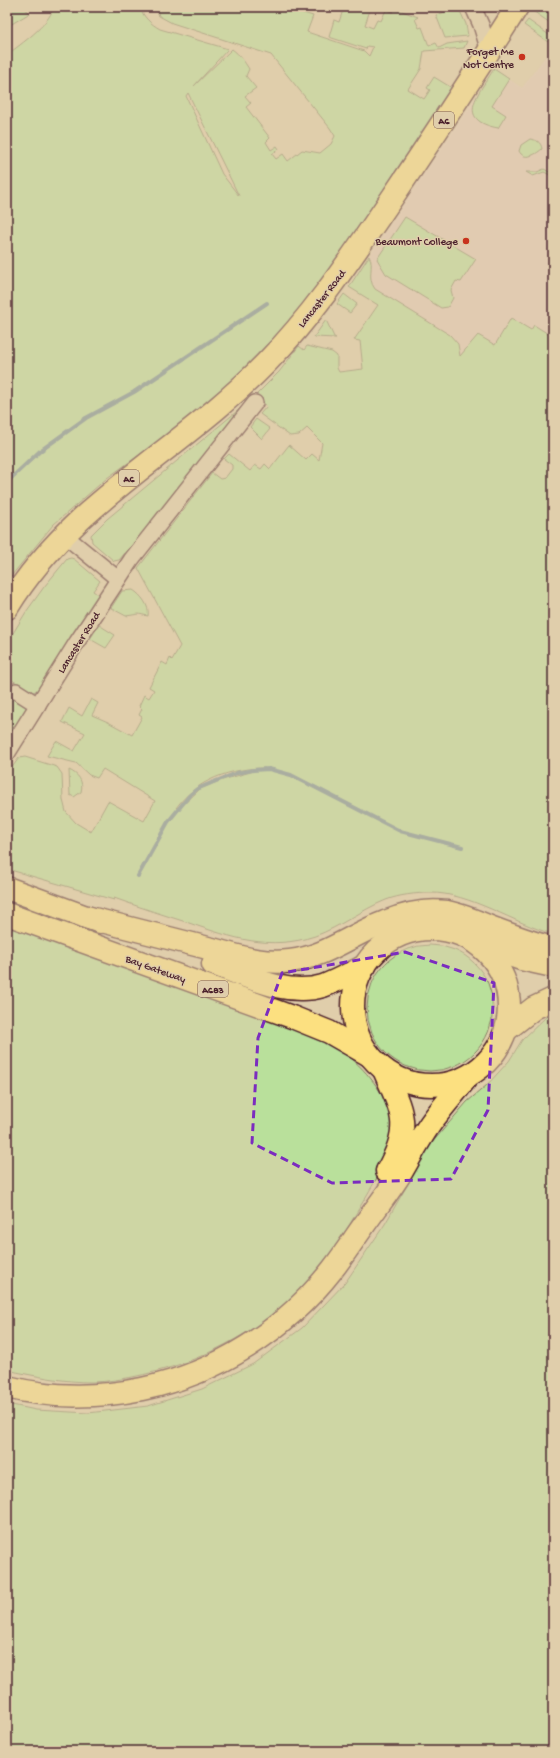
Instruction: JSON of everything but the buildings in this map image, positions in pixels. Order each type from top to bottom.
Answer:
[{"type":"main road","name":"Lancaster Road","points":[[7,608],[34,570],[64,535],[107,496],[237,392],[295,333],[336,282],[517,7]]},
{"type":"main road","name":"A683","points":[[7,888],[256,979],[290,989],[300,990],[323,986],[365,966]]},
{"type":"main road","points":[[86,917],[209,948],[240,958],[264,962],[290,961],[312,956],[334,948],[383,922],[412,913],[424,912],[447,912],[462,916],[517,937],[553,948]]},
{"type":"main road","name":"Bay Gateway","points":[[7,914],[292,1017],[329,1032],[369,1055]]},
{"type":"main road","points":[[424,930],[442,930],[459,934],[475,943],[488,953],[498,966],[505,981],[509,998],[510,1014],[500,1045],[492,1058],[480,1069],[467,1077],[445,1084],[433,1086],[416,1084],[399,1079],[384,1070],[369,1055],[358,1034],[353,1011],[356,988],[365,966],[381,948],[390,941],[406,933],[424,930]]},
{"type":"main road","points":[[475,943],[521,959],[553,966]]},
{"type":"main road","points":[[506,1030],[534,1008],[553,1000]]},
{"type":"main road","points":[[346,1250],[395,1156],[400,1142],[403,1127],[401,1110],[384,1070]]},
{"type":"main road","points":[[7,1387],[21,1391],[56,1395],[84,1396],[124,1393],[182,1378],[234,1356],[281,1323],[315,1290],[332,1269],[402,1172],[433,1120],[467,1077]]},
{"type":"street","points":[[473,7],[481,25],[489,51]]},
{"type":"street","name":"Lancaster Road","points":[[7,754],[118,579],[190,483],[255,403]]},
{"type":"street","points":[[64,535],[118,579]]},
{"type":"street","points":[[16,691],[38,705]]},
{"type":"highlighted area","points":[[405,952],[494,983],[488,1110],[451,1179],[332,1183],[252,1143],[258,1038],[282,973]]},
{"type":"shaded area","name":"Beaumont College","points":[[553,46],[553,416],[460,357],[458,344],[450,335],[376,291],[371,281],[372,260],[369,256],[494,69],[522,88]]},
{"type":"green space","points":[[7,7],[23,7],[30,13],[10,25],[7,21]]},
{"type":"green space","points":[[54,7],[140,7],[148,20],[160,29],[228,49],[194,86],[232,49],[242,58],[249,69],[246,76],[256,88],[245,96],[251,103],[246,107],[270,138],[266,142],[271,150],[277,146],[279,149],[272,154],[276,159],[283,154],[288,161],[302,150],[320,153],[331,144],[335,136],[271,55],[172,23],[159,16],[156,7],[295,7],[294,10],[313,16],[307,32],[364,51],[369,56],[373,47],[367,46],[366,49],[329,37],[334,20],[339,22],[344,7],[371,7],[365,25],[373,28],[377,20],[381,21],[387,10],[393,12],[394,8],[418,17],[415,19],[419,28],[422,27],[429,46],[436,43],[439,48],[447,44],[467,41],[464,48],[424,51],[421,69],[408,89],[424,99],[430,90],[427,88],[434,77],[452,88],[332,266],[288,323],[231,381],[196,412],[170,433],[107,478],[53,525],[7,581],[7,55],[34,34],[51,14]],"holes":[[[188,93],[239,196],[222,174],[186,96]]]},
{"type":"green space","points":[[447,7],[458,7],[466,24],[468,36],[445,38],[436,15],[445,12]]},
{"type":"green space","points":[[535,7],[553,7],[553,25],[533,11]]},
{"type":"green space","points":[[528,20],[552,37],[548,42],[524,25]]},
{"type":"green space","points":[[494,69],[509,79],[492,106],[506,115],[498,128],[485,124],[477,119],[473,112],[477,96]]},
{"type":"green space","points":[[530,139],[538,142],[542,149],[533,155],[524,156],[519,151],[521,145]]},
{"type":"green space","points":[[544,169],[551,173],[550,175],[544,172],[533,176],[526,172],[537,172]]},
{"type":"green space","points":[[405,217],[476,259],[461,282],[456,281],[451,290],[453,298],[448,307],[441,308],[386,274],[377,259]]},
{"type":"green space","points":[[369,256],[371,260],[371,280],[375,289],[450,335],[458,344],[460,356],[478,335],[495,345],[511,318],[531,330],[534,325],[550,335],[553,331],[553,934],[476,903],[445,894],[425,893],[391,898],[315,936],[282,942],[251,941],[236,938],[114,898],[114,900],[7,869],[7,774],[19,758],[25,757],[57,767],[62,774],[63,800],[66,812],[76,823],[91,832],[108,801],[144,821],[155,801],[103,769],[97,778],[89,775],[76,763],[47,756],[56,741],[74,751],[85,733],[62,722],[69,708],[82,716],[91,699],[98,703],[92,715],[132,735],[142,717],[139,715],[142,709],[139,706],[144,695],[149,698],[154,690],[149,687],[162,662],[167,665],[170,658],[172,660],[180,646],[138,568],[212,473],[220,479],[225,478],[232,469],[232,465],[224,459],[229,454],[250,471],[255,465],[261,469],[265,464],[270,469],[289,445],[306,460],[312,454],[319,460],[322,443],[307,428],[299,435],[290,436],[260,414],[267,406],[255,396],[279,372],[299,346],[304,350],[307,346],[332,352],[337,356],[337,368],[339,372],[363,369],[360,341],[354,340],[378,305],[349,287]],"holes":[[[265,768],[222,780],[200,789],[180,808],[176,808],[184,798],[194,790],[215,778],[240,770]]]},
{"type":"green space","points":[[344,294],[357,304],[350,313],[337,304]]},
{"type":"green space","points":[[326,320],[334,337],[336,338],[314,337]]},
{"type":"green space","points":[[242,407],[128,555],[125,553],[119,560],[114,561],[92,542],[91,535],[107,519]]},
{"type":"green space","points":[[256,419],[270,429],[262,439],[250,427]]},
{"type":"green space","points":[[71,558],[100,581],[93,591],[100,596],[42,688],[33,692],[10,679],[7,685],[7,643],[26,612],[44,587],[67,559]]},
{"type":"green space","points":[[133,590],[144,601],[148,608],[148,616],[139,614],[126,616],[111,608],[122,591]]},
{"type":"green space","points":[[99,625],[115,635],[106,648],[90,639]]},
{"type":"green space","points":[[7,692],[23,702],[27,711],[7,743]]},
{"type":"green space","points":[[69,770],[80,778],[82,784],[81,792],[74,797],[70,795]]},
{"type":"green space","points":[[7,924],[318,1037],[336,1047],[359,1065],[374,1082],[386,1102],[390,1112],[393,1132],[392,1142],[386,1160],[377,1178],[334,1249],[305,1284],[289,1300],[254,1328],[215,1350],[183,1363],[157,1371],[116,1380],[81,1382],[60,1380],[7,1370]]},
{"type":"green space","points":[[424,945],[436,945],[454,949],[475,963],[489,984],[493,1008],[489,1032],[475,1053],[454,1067],[436,1071],[424,1071],[406,1067],[385,1053],[371,1032],[367,1014],[367,1002],[371,984],[385,963],[406,949]]},
{"type":"green space","points":[[553,1013],[553,1751],[7,1751],[7,1404],[36,1410],[88,1413],[148,1406],[202,1389],[253,1364],[302,1328],[345,1283],[385,1224],[430,1145],[467,1102],[487,1085],[509,1061],[522,1040],[548,1015]]},
{"type":"waterway","points":[[7,482],[40,451],[86,418],[134,392],[267,303]]},
{"type":"waterway","points":[[138,876],[168,822],[189,796],[197,789],[216,781],[237,773],[253,770],[269,769],[291,775],[400,831],[462,847]]},
{"type":"place","name":"Forget Me Not Centre","points":[[522,57]]},
{"type":"place","name":"Beaumont College","points":[[466,241]]}]
